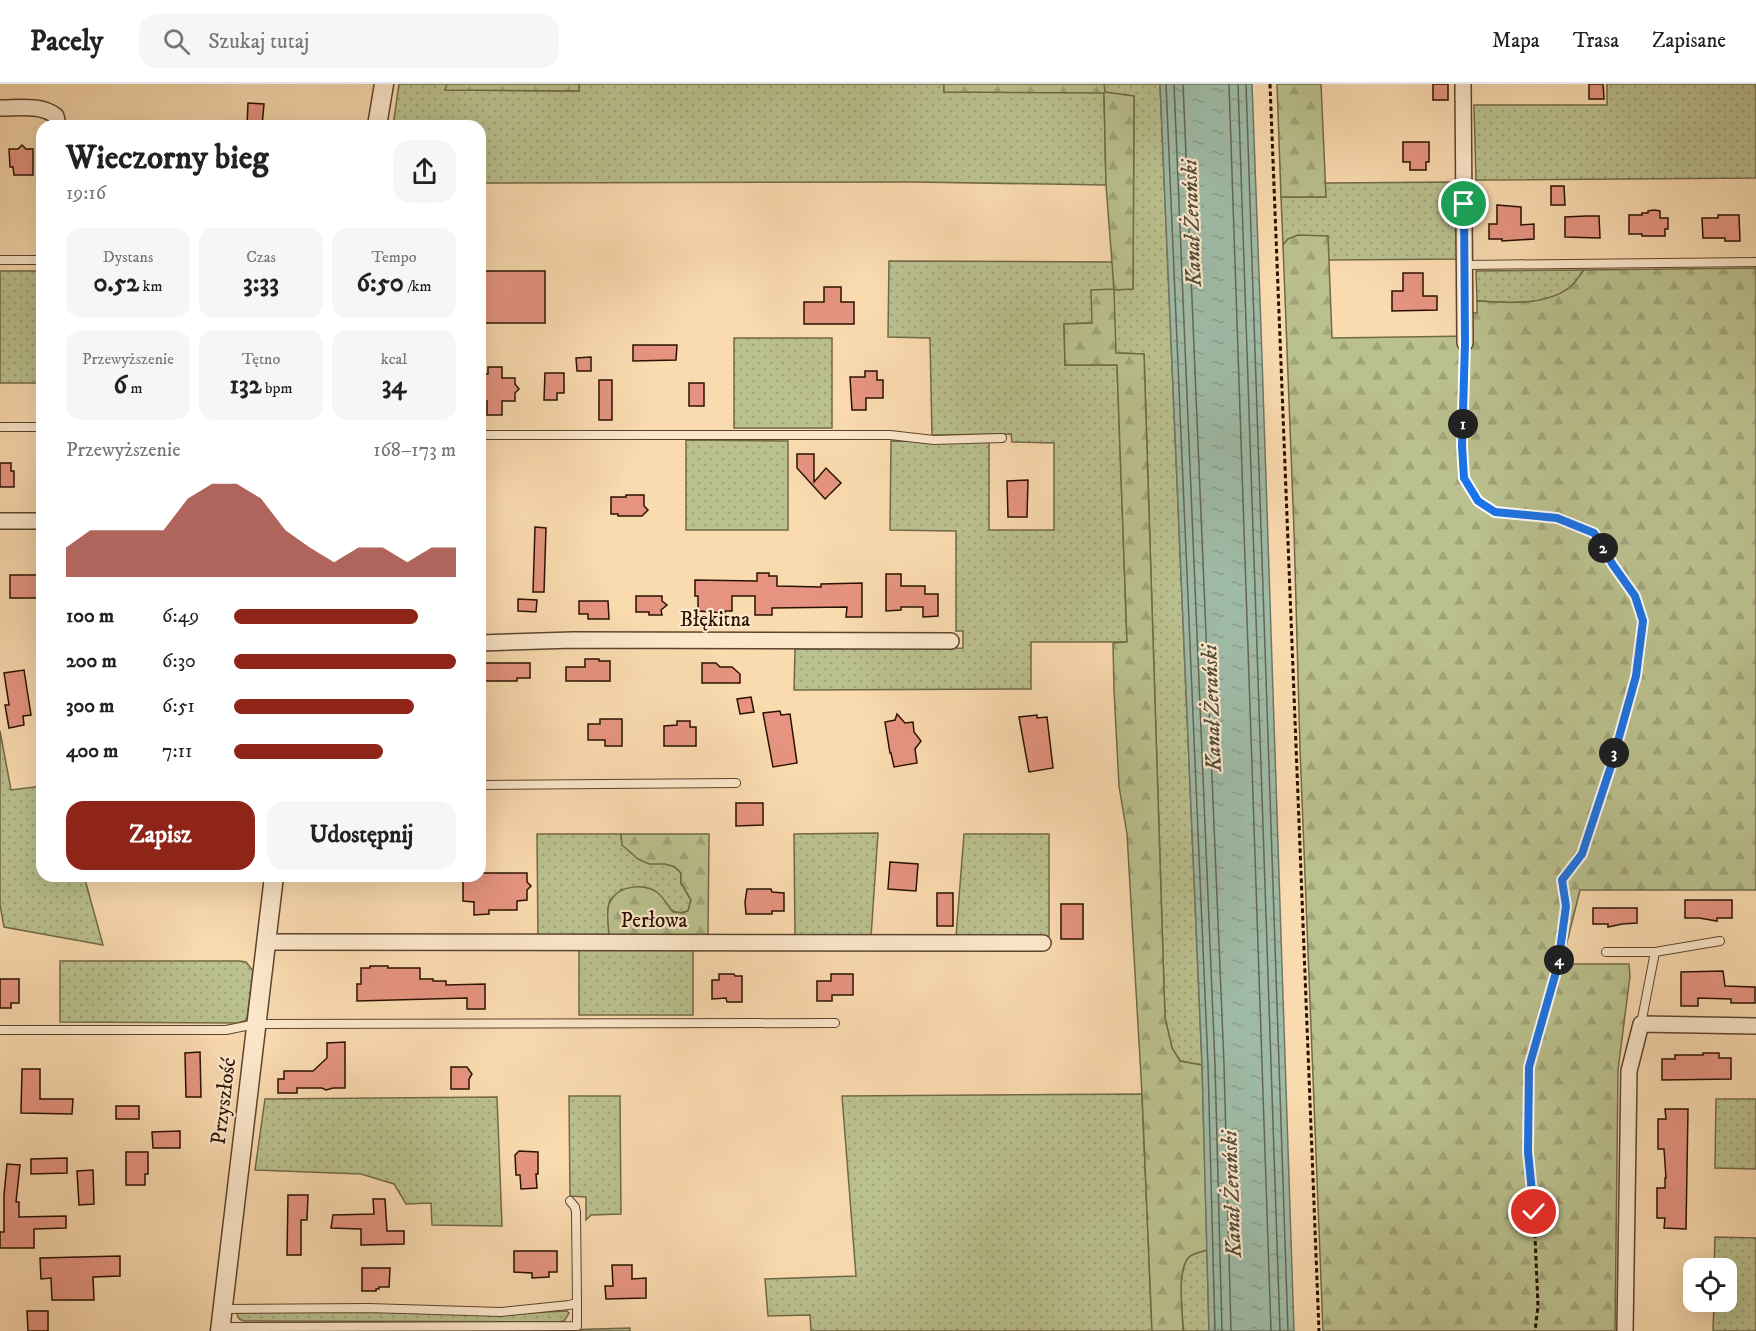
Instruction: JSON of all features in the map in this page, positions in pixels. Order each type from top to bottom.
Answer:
[{"type":"street","points":[[378,120],[384,84]]},
{"type":"street","points":[[1463,84],[1465,343]]},
{"type":"street","points":[[0,108],[46,110],[56,116],[57,120]]},
{"type":"street","points":[[0,521],[36,521]]},
{"type":"street","name":"Błękitna","points":[[486,643],[573,640],[951,641]]},
{"type":"street","name":"Przyszłość","points":[[221,1322],[273,882]]},
{"type":"street","name":"Perłowa","points":[[266,942],[1043,943]]},
{"type":"street","points":[[1625,1331],[1629,1071],[1641,1024],[1756,1026]]},
{"type":"lane","points":[[0,260],[36,260]]},
{"type":"lane","points":[[1465,265],[1756,262]]},
{"type":"lane","points":[[0,427],[36,427]]},
{"type":"lane","points":[[486,435],[890,435],[934,440],[1002,438]]},
{"type":"lane","points":[[486,785],[736,783]]},
{"type":"lane","points":[[1606,952],[1655,952],[1720,941]]},
{"type":"lane","points":[[1641,1024],[1655,952]]},
{"type":"lane","points":[[0,1030],[226,1030],[256,1024],[835,1023]]},
{"type":"lane","points":[[221,1322],[577,1326],[576,1212],[570,1202]]},
{"type":"lane","points":[[221,1322],[368,1308],[501,1312],[577,1303]]},
{"type":"path","points":[[1270,84],[1319,1331]]},
{"type":"path","points":[[1465,343],[1462,446],[1464,478],[1478,501],[1495,512],[1557,518],[1594,533],[1635,596],[1643,621],[1636,676],[1611,766],[1582,854],[1562,880],[1566,906],[1558,965],[1529,1067],[1528,1152],[1534,1212],[1538,1306],[1535,1331]]},
{"type":"green space","points":[[399,84],[447,84],[446,90],[579,91],[579,84],[944,84],[944,92],[1104,92],[1104,84],[1160,84],[1202,1065],[1180,1061],[1172,1048],[1165,1018],[1144,354],[1116,353],[1092,323],[1064,324],[1065,365],[1117,365],[1127,642],[1031,642],[1031,689],[794,690],[795,649],[963,648],[963,631],[956,631],[956,531],[890,530],[891,441],[989,442],[989,530],[1054,530],[1054,443],[1012,442],[1011,434],[932,435],[930,338],[888,337],[889,261],[1113,262],[1114,289],[1133,289],[1134,96],[1104,93],[1106,185],[914,182],[486,183],[486,120],[394,120]]},
{"type":"green space","points":[[447,84],[579,84],[579,91],[445,90]]},
{"type":"green space","points":[[944,84],[1104,84],[1105,92],[1134,96],[1133,289],[1114,290],[1116,353],[1144,354],[1165,1018],[1172,1048],[1180,1061],[1202,1065],[1207,1250],[1189,1257],[1185,1263],[1181,1281],[1183,1331],[1152,1331],[1142,1094],[1127,834],[1119,786],[1114,690],[1113,643],[1127,642],[1117,365],[1065,365],[1064,324],[1092,323],[1091,290],[1114,289],[1106,185],[1104,93],[944,92]]},
{"type":"green space","points":[[1277,84],[1321,84],[1326,197],[1281,197]]},
{"type":"green space","points":[[1607,84],[1756,84],[1756,178],[1476,180],[1474,105],[1607,105]]},
{"type":"green space","points":[[1460,182],[1461,259],[1328,260],[1327,236],[1288,239],[1283,245],[1281,197],[1325,197],[1325,183]]},
{"type":"green space","points":[[1298,235],[1328,236],[1332,338],[1472,336],[1471,313],[1477,313],[1477,301],[1524,302],[1548,298],[1571,286],[1584,270],[1756,268],[1756,890],[1580,890],[1559,974],[1574,964],[1629,964],[1630,976],[1618,1070],[1615,1331],[1323,1331],[1283,245],[1288,239]]},
{"type":"green space","points":[[1584,270],[1571,286],[1548,298],[1524,302],[1477,301],[1476,271]]},
{"type":"green space","points":[[0,271],[36,271],[36,383],[0,383]]},
{"type":"green space","points":[[734,338],[832,338],[832,428],[734,428]]},
{"type":"green space","points":[[686,440],[788,441],[788,530],[686,530]]},
{"type":"green space","points":[[0,731],[11,790],[36,787],[36,882],[86,882],[103,945],[4,927],[0,905]]},
{"type":"green space","points":[[878,833],[871,937],[795,936],[794,834]]},
{"type":"green space","points":[[537,834],[621,834],[622,845],[675,867],[681,873],[681,883],[691,900],[688,911],[675,912],[668,907],[622,889],[610,900],[609,938],[538,938]]},
{"type":"green space","points":[[621,834],[709,834],[708,936],[609,938],[609,904],[620,891],[633,887],[653,890],[660,895],[673,912],[688,911],[691,900],[681,883],[681,873],[675,867],[665,864],[649,864],[638,859],[622,845]]},
{"type":"green space","points":[[964,834],[1049,834],[1049,936],[956,936]]},
{"type":"green space","points":[[579,947],[693,947],[693,1015],[579,1015]]},
{"type":"green space","points":[[60,961],[246,962],[253,971],[247,1018],[237,1023],[60,1022]]},
{"type":"green space","points":[[1142,1094],[1152,1331],[811,1331],[810,1315],[768,1316],[765,1279],[856,1276],[842,1096]]},
{"type":"green space","points":[[569,1096],[620,1096],[621,1214],[591,1215],[586,1220],[586,1197],[570,1196]]},
{"type":"green space","points":[[497,1097],[502,1226],[432,1225],[431,1203],[406,1204],[394,1184],[361,1174],[255,1170],[265,1099]]},
{"type":"green space","points":[[1716,1099],[1756,1099],[1756,1169],[1715,1168]]},
{"type":"green space","points":[[1715,1237],[1756,1238],[1756,1331],[1713,1331],[1714,1312],[1737,1312],[1737,1258],[1714,1258]]},
{"type":"green space","points":[[1207,1250],[1209,1331],[1183,1331],[1181,1281],[1185,1263],[1189,1257]]},
{"type":"green space","points":[[359,1311],[500,1314],[567,1311],[569,1313],[564,1321],[558,1322],[245,1321],[237,1316],[237,1312]]},
{"type":"green space","points":[[630,1328],[630,1331],[526,1331]]},
{"type":"water","name":"Kanał Żerański","points":[[1160,84],[1252,84],[1294,1331],[1209,1331],[1202,1065]]},
{"type":"building","points":[[1433,84],[1448,84],[1448,100],[1433,100]]},
{"type":"building","points":[[1589,84],[1603,84],[1604,99],[1589,99]]},
{"type":"building","points":[[248,103],[264,104],[263,120],[247,120]]},
{"type":"building","points":[[1403,142],[1429,142],[1429,162],[1426,162],[1426,170],[1410,170],[1410,162],[1403,162]]},
{"type":"building","points":[[22,145],[26,149],[33,149],[33,175],[14,175],[13,167],[10,167],[9,149],[18,149]]},
{"type":"building","points":[[1551,186],[1564,186],[1565,205],[1551,205]]},
{"type":"building","points":[[1497,205],[1521,207],[1521,225],[1534,224],[1534,239],[1502,241],[1502,239],[1489,239],[1489,224],[1497,224]]},
{"type":"building","points":[[1660,211],[1660,218],[1668,218],[1668,229],[1665,229],[1665,236],[1629,234],[1629,215],[1642,215],[1642,213]]},
{"type":"building","points":[[1718,215],[1739,215],[1740,241],[1703,238],[1702,218],[1718,218]]},
{"type":"building","points":[[1599,216],[1600,238],[1565,237],[1565,217]]},
{"type":"building","points":[[486,271],[545,271],[545,323],[486,323]]},
{"type":"building","points":[[1403,273],[1423,273],[1423,296],[1437,296],[1437,310],[1392,311],[1392,291],[1403,291]]},
{"type":"building","points":[[824,287],[841,287],[841,302],[854,302],[854,324],[804,324],[804,302],[824,302]]},
{"type":"building","points":[[633,345],[677,345],[676,360],[633,361]]},
{"type":"building","points":[[591,357],[591,371],[577,371],[576,358]]},
{"type":"building","points":[[488,367],[502,367],[502,378],[515,378],[515,384],[519,389],[515,393],[515,401],[502,401],[502,415],[487,415],[486,374],[488,374]]},
{"type":"building","points":[[865,371],[877,371],[877,380],[883,380],[883,398],[866,398],[866,410],[852,410],[850,377],[865,377]]},
{"type":"building","points":[[545,373],[564,373],[564,393],[557,393],[557,400],[544,400]]},
{"type":"building","points":[[599,380],[612,380],[612,420],[599,420]]},
{"type":"building","points":[[689,383],[704,383],[704,406],[689,406]]},
{"type":"building","points":[[797,454],[814,454],[814,482],[826,468],[841,483],[825,499],[797,468]]},
{"type":"building","points":[[0,463],[11,463],[11,471],[14,471],[14,487],[0,487]]},
{"type":"building","points":[[1028,480],[1027,517],[1008,517],[1007,481]]},
{"type":"building","points":[[626,495],[644,495],[644,506],[648,510],[642,516],[611,514],[611,497],[626,497]]},
{"type":"building","points":[[535,527],[546,528],[544,592],[533,592]]},
{"type":"building","points":[[757,573],[777,576],[777,586],[821,587],[821,584],[862,583],[862,617],[846,617],[847,607],[772,608],[772,615],[755,615],[755,596],[732,596],[732,611],[725,611],[725,613],[698,611],[695,580],[757,581]]},
{"type":"building","points":[[886,574],[901,574],[901,586],[925,586],[925,594],[938,594],[938,616],[923,617],[923,607],[901,607],[901,610],[886,611]]},
{"type":"building","points":[[10,575],[36,575],[36,598],[10,598]]},
{"type":"building","points":[[636,596],[662,596],[662,601],[667,605],[661,610],[662,615],[636,612]]},
{"type":"building","points":[[518,599],[537,600],[536,612],[518,611]]},
{"type":"building","points":[[579,601],[608,601],[609,619],[588,619],[588,614],[579,614]]},
{"type":"building","points":[[585,659],[610,661],[610,681],[566,681],[566,667],[585,667]]},
{"type":"building","points":[[486,663],[530,663],[530,678],[517,678],[517,681],[486,681]]},
{"type":"building","points":[[702,663],[716,663],[720,667],[732,667],[740,674],[740,683],[702,683]]},
{"type":"building","points":[[24,670],[31,715],[23,716],[24,725],[9,728],[5,705],[9,705],[4,673]]},
{"type":"building","points":[[751,697],[754,712],[740,714],[737,699]]},
{"type":"building","points":[[780,711],[781,715],[790,714],[797,763],[773,767],[763,713]]},
{"type":"building","points":[[897,714],[905,723],[913,722],[914,732],[921,741],[915,749],[917,763],[894,767],[885,722],[895,720]]},
{"type":"building","points":[[1037,715],[1037,718],[1047,717],[1053,768],[1029,772],[1019,717]]},
{"type":"building","points":[[600,719],[622,719],[622,746],[605,746],[605,740],[588,740],[588,724],[600,724]]},
{"type":"building","points":[[677,721],[690,721],[690,727],[696,727],[696,746],[664,746],[664,726],[677,725]]},
{"type":"building","points":[[736,803],[763,803],[763,825],[736,826]]},
{"type":"building","points":[[890,862],[918,864],[916,891],[888,889]]},
{"type":"building","points":[[486,873],[527,873],[527,882],[531,886],[527,890],[527,900],[517,901],[517,910],[489,910],[489,914],[474,915],[474,902],[463,901],[463,882],[486,882]]},
{"type":"building","points":[[747,889],[771,889],[772,892],[784,893],[784,911],[772,911],[772,914],[746,914]]},
{"type":"building","points":[[937,893],[953,893],[953,926],[937,926]]},
{"type":"building","points":[[1685,900],[1732,900],[1732,918],[1717,918],[1717,921],[1685,918]]},
{"type":"building","points":[[1061,904],[1083,904],[1083,939],[1061,939]]},
{"type":"building","points":[[1593,908],[1637,908],[1637,923],[1608,927],[1608,924],[1593,924]]},
{"type":"building","points":[[370,966],[420,968],[420,979],[446,981],[446,985],[485,984],[485,1009],[467,1009],[467,998],[357,1001],[357,984],[361,984],[361,968],[370,968]]},
{"type":"building","points":[[1723,971],[1725,986],[1755,987],[1755,1003],[1731,1003],[1731,999],[1698,998],[1698,1006],[1681,1006],[1681,972]]},
{"type":"building","points":[[719,974],[742,976],[742,1002],[727,1002],[726,998],[712,999],[712,980],[719,980]]},
{"type":"building","points":[[831,974],[853,974],[853,995],[832,995],[832,1001],[817,1001],[817,981],[831,981]]},
{"type":"building","points":[[0,979],[19,979],[19,1003],[11,1003],[11,1008],[0,1008]]},
{"type":"building","points":[[345,1042],[345,1088],[326,1090],[297,1088],[297,1093],[278,1093],[278,1079],[284,1079],[284,1071],[313,1071],[327,1058],[327,1043]]},
{"type":"building","points":[[200,1052],[201,1097],[186,1097],[185,1053]]},
{"type":"building","points":[[1703,1053],[1719,1053],[1719,1058],[1731,1058],[1731,1079],[1662,1080],[1662,1059],[1675,1059],[1675,1055],[1703,1055]]},
{"type":"building","points":[[451,1067],[467,1067],[472,1074],[469,1079],[469,1089],[451,1089]]},
{"type":"building","points":[[22,1069],[40,1069],[40,1099],[73,1099],[72,1114],[21,1113]]},
{"type":"building","points":[[116,1106],[139,1106],[139,1119],[116,1119]]},
{"type":"building","points":[[1665,1109],[1688,1109],[1686,1229],[1664,1228],[1665,1218],[1657,1218],[1657,1188],[1665,1188],[1666,1178],[1664,1149],[1658,1149],[1658,1119],[1666,1119]]},
{"type":"building","points":[[180,1131],[180,1148],[153,1148],[152,1132]]},
{"type":"building","points":[[519,1151],[538,1152],[537,1188],[521,1189],[520,1175],[516,1175],[515,1155]]},
{"type":"building","points":[[126,1152],[148,1152],[148,1174],[145,1174],[145,1185],[126,1185]]},
{"type":"building","points":[[67,1158],[67,1173],[31,1174],[31,1159]]},
{"type":"building","points":[[7,1164],[20,1165],[16,1202],[19,1202],[19,1217],[66,1216],[66,1228],[34,1229],[34,1248],[0,1248],[0,1232],[4,1232]]},
{"type":"building","points":[[93,1170],[94,1204],[79,1205],[77,1171]]},
{"type":"building","points":[[288,1195],[308,1195],[307,1220],[301,1220],[301,1255],[287,1255]]},
{"type":"building","points":[[373,1199],[385,1199],[387,1231],[404,1231],[404,1244],[361,1245],[361,1229],[331,1228],[333,1215],[374,1214]]},
{"type":"building","points":[[514,1251],[557,1251],[557,1272],[549,1272],[549,1277],[532,1278],[532,1273],[514,1272]]},
{"type":"building","points":[[120,1256],[120,1276],[93,1277],[94,1300],[52,1300],[51,1278],[41,1279],[40,1258]]},
{"type":"building","points":[[612,1265],[632,1265],[632,1279],[646,1278],[646,1298],[606,1299],[605,1286],[613,1286]]},
{"type":"building","points":[[362,1268],[390,1268],[389,1287],[379,1287],[376,1291],[362,1291]]},
{"type":"building","points":[[27,1311],[48,1311],[48,1331],[28,1331]]},
{"type":"route","points":[[1464,204],[1465,343],[1462,446],[1464,478],[1478,501],[1495,512],[1557,518],[1594,533],[1635,596],[1643,621],[1636,676],[1611,766],[1582,854],[1562,880],[1566,906],[1558,965],[1529,1067],[1528,1152],[1534,1212]]}]
